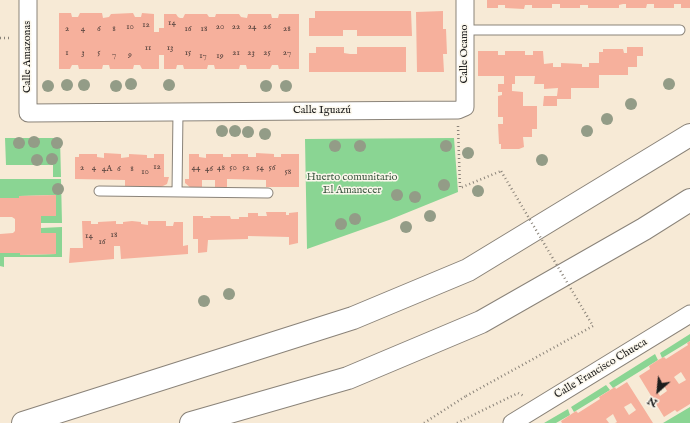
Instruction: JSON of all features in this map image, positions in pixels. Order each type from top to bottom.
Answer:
[{"type":"highway","points":[[23,423],[352,318],[468,270],[690,135]]},
{"type":"highway","points":[[191,423],[348,378],[481,322],[644,229],[690,200]]},
{"type":"street","name":"Calle Amazonas","points":[[28,0],[28,113]]},
{"type":"street","name":"Calle Ocamo","points":[[461,109],[465,30],[464,0]]},
{"type":"street","name":"Calle Iguazú","points":[[28,113],[461,109]]},
{"type":"street","name":"Calle Francisco Chueca","points":[[512,423],[690,314]]},
{"type":"lane","points":[[465,30],[680,30]]},
{"type":"lane","points":[[177,192],[178,112]]},
{"type":"lane","points":[[99,191],[268,192]]},
{"type":"path","points":[[424,423],[466,396],[592,326],[501,171],[460,188],[461,109]]},
{"type":"path","points":[[457,423],[518,393],[529,398]]},
{"type":"green space","points":[[5,138],[60,138],[61,177],[53,177],[53,165],[6,165]]},
{"type":"green space","name":"Huerto comunitario El Amanecer","points":[[454,138],[458,192],[389,220],[307,249],[305,139]]},
{"type":"green space","points":[[0,179],[61,179],[62,223],[41,223],[41,216],[56,216],[56,195],[0,198]]},
{"type":"green space","points":[[62,227],[62,257],[4,257],[4,267],[0,266],[0,253],[20,253],[21,255],[56,254],[56,233],[41,233],[41,228]]},
{"type":"green space","points":[[690,334],[690,341],[662,358],[660,353]]},
{"type":"green space","points":[[655,354],[658,360],[613,388],[609,383]]},
{"type":"green space","points":[[606,385],[610,390],[574,412],[571,407]]},
{"type":"green space","points":[[690,407],[690,423],[663,423]]},
{"type":"green space","points":[[568,409],[570,415],[556,423],[544,423]]},
{"type":"building","points":[[487,0],[690,0],[690,8],[681,8],[681,4],[674,4],[674,8],[654,8],[654,4],[647,4],[646,8],[626,8],[626,4],[623,4],[619,5],[619,8],[588,8],[588,5],[580,5],[580,8],[560,8],[560,4],[552,4],[552,8],[532,8],[532,5],[525,5],[524,9],[505,8],[505,5],[498,5],[498,8],[487,8]]},
{"type":"building","points":[[315,11],[411,11],[412,36],[357,36],[357,30],[343,30],[343,36],[309,36],[309,18],[315,18]]},
{"type":"building","points":[[443,11],[443,29],[446,29],[447,54],[443,54],[444,72],[417,72],[416,12]]},
{"type":"building","points":[[59,13],[71,13],[72,17],[78,17],[80,13],[102,13],[103,18],[109,17],[111,14],[133,13],[135,17],[141,17],[142,13],[154,14],[154,32],[159,32],[159,28],[164,28],[164,14],[176,14],[178,17],[183,18],[185,14],[207,14],[209,17],[215,17],[216,14],[239,14],[241,17],[247,18],[248,14],[271,14],[272,18],[278,18],[279,14],[299,14],[299,69],[279,69],[278,65],[272,65],[270,69],[247,69],[246,65],[240,65],[239,69],[215,69],[214,65],[208,65],[207,69],[184,69],[183,65],[177,65],[176,69],[164,69],[164,55],[159,55],[159,69],[142,69],[140,65],[134,65],[133,69],[110,69],[109,65],[103,65],[102,69],[79,69],[78,65],[72,65],[70,69],[59,69]]},
{"type":"building","points":[[316,47],[344,47],[344,53],[357,54],[357,47],[406,47],[406,72],[309,72],[309,53],[316,53]]},
{"type":"building","points":[[627,47],[643,47],[643,56],[637,56],[637,67],[628,67],[628,75],[599,75],[599,88],[571,88],[571,99],[557,99],[557,106],[543,106],[544,96],[557,96],[558,88],[544,89],[544,84],[534,84],[535,76],[515,76],[515,84],[512,84],[512,91],[523,92],[523,106],[537,106],[537,129],[532,129],[532,137],[523,137],[524,147],[519,149],[501,149],[501,144],[499,144],[498,124],[503,124],[503,117],[498,117],[498,96],[502,95],[502,92],[498,92],[498,84],[504,84],[504,76],[478,76],[478,51],[498,51],[498,55],[505,55],[505,51],[525,51],[525,55],[533,55],[533,51],[543,51],[544,64],[553,63],[553,67],[561,67],[561,63],[582,64],[582,67],[589,67],[589,63],[599,63],[599,52],[603,52],[603,49],[623,49],[624,53],[627,53]]},
{"type":"building","points":[[104,153],[121,154],[121,158],[129,157],[129,154],[147,155],[147,158],[154,158],[154,154],[164,154],[164,177],[169,177],[167,184],[161,187],[125,187],[125,180],[75,179],[75,157],[79,157],[79,154],[97,154],[97,157],[104,158]]},
{"type":"building","points":[[256,153],[274,154],[274,157],[281,157],[281,154],[299,154],[299,187],[266,187],[266,180],[227,179],[227,188],[215,188],[215,180],[202,180],[202,188],[191,188],[185,183],[185,179],[189,179],[189,154],[199,154],[199,157],[206,158],[206,154],[223,154],[223,157],[231,157],[231,154],[248,154],[248,157],[256,157]]},
{"type":"building","points":[[56,195],[56,216],[41,216],[41,233],[56,233],[56,254],[20,255],[20,253],[0,253],[0,234],[13,233],[15,231],[15,219],[12,217],[0,217],[0,198]]},
{"type":"building","points":[[266,212],[286,212],[286,215],[289,215],[289,213],[298,212],[298,243],[289,245],[289,237],[248,236],[248,239],[208,240],[207,252],[198,253],[198,239],[193,239],[193,216],[211,218],[210,216],[230,216],[231,219],[239,219],[239,217],[248,217],[248,213],[258,213],[258,216],[267,216]]},
{"type":"building","points":[[82,221],[91,221],[91,224],[98,224],[98,222],[116,221],[116,224],[123,224],[123,222],[132,221],[141,222],[141,224],[148,225],[148,221],[166,221],[166,226],[173,226],[174,222],[183,222],[183,246],[188,245],[188,254],[121,259],[120,246],[114,246],[114,259],[69,263],[70,248],[83,248]]},
{"type":"building","points":[[690,341],[690,404],[677,412],[675,410],[664,417],[639,376],[650,369],[649,366],[664,357],[666,359],[688,345],[687,343]],"holes":[[[681,372],[686,380],[679,384],[674,377]],[[663,384],[667,391],[660,396],[656,389]]]},
{"type":"building","points":[[627,382],[653,423],[615,423],[617,422],[613,414],[606,419],[609,423],[562,423],[561,421],[576,411],[578,413],[600,399],[599,397],[615,387],[616,389]],"holes":[[[631,403],[636,410],[629,415],[624,407]]]}]
